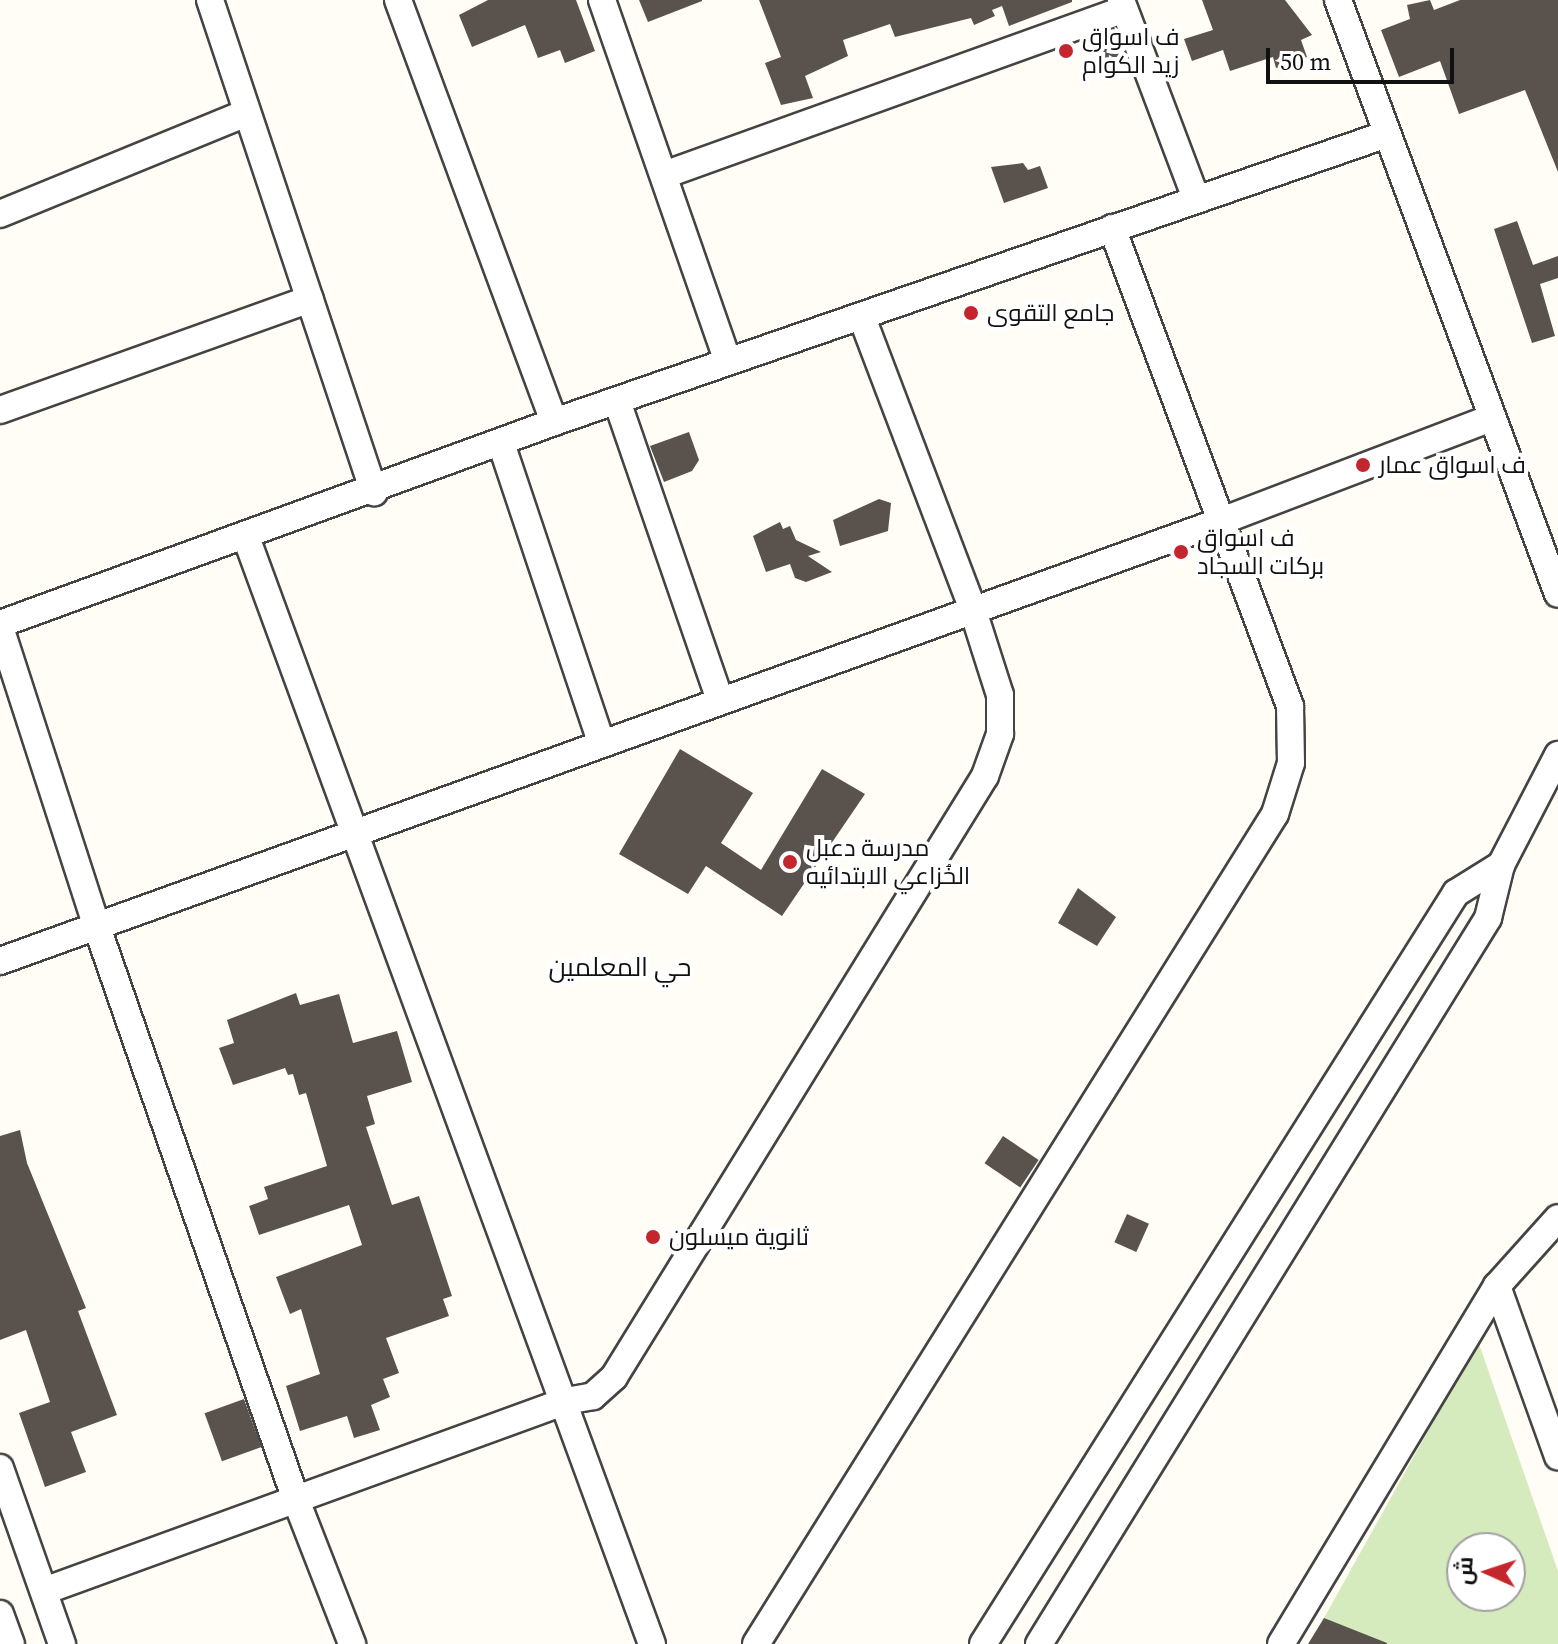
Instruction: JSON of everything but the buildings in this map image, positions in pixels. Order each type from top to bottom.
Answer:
[{"type":"street","points":[[210,0],[374,492]]},
{"type":"street","points":[[398,0],[554,422]]},
{"type":"street","points":[[602,0],[728,362]]},
{"type":"street","points":[[1338,0],[1489,419],[1558,594]]},
{"type":"street","points":[[664,175],[1122,4],[1196,198]]},
{"type":"street","points":[[0,214],[246,113]]},
{"type":"street","points":[[352,1644],[296,1500],[97,927],[0,625],[374,492],[554,422],[1387,134]]},
{"type":"street","points":[[756,1644],[1275,814],[1291,763],[1290,706],[1224,520],[1112,228]]},
{"type":"street","points":[[0,410],[310,299]]},
{"type":"street","points":[[44,1591],[566,1401],[593,1396],[614,1377],[985,776],[1000,734],[1000,695],[972,607],[862,317]]},
{"type":"street","points":[[617,401],[720,700]]},
{"type":"street","points":[[0,961],[358,835],[601,742],[972,607],[1224,520],[1489,419]]},
{"type":"street","points":[[501,443],[601,742]]},
{"type":"street","points":[[246,537],[566,1401],[624,1579],[652,1644]]},
{"type":"street","points":[[1039,1644],[1488,918],[1501,865],[1558,755]]},
{"type":"street","points":[[983,1644],[1150,1373],[1456,893],[1501,865]]},
{"type":"street","points":[[1281,1644],[1497,1286],[1558,1218]]},
{"type":"street","points":[[1497,1286],[1558,1456]]},
{"type":"street","points":[[1150,1373],[1189,1398]]},
{"type":"street","points":[[0,1468],[62,1644]]},
{"type":"street","points":[[0,1614],[11,1644]]},
{"type":"green space","points":[[1478,1341],[1558,1571],[1558,1644],[1379,1644],[1324,1618]]},
{"type":"place","name":"ف اسواق زيد الكوام","points":[[1066,51]]},
{"type":"place","name":"جامع التقوى","points":[[971,313]]},
{"type":"place","name":"ف اسواق عمار","points":[[1363,465]]},
{"type":"place","name":"ف اسواق بركات السجاد","points":[[1181,552]]},
{"type":"place","name":"مدرسة دعبل الخُزاعي الابتدائيه","points":[[790,862]]},
{"type":"place","name":"ثانوية ميسلون","points":[[653,1237]]},
{"type":"district","name":"حي المعلمین","points":[[620,968]]}]
